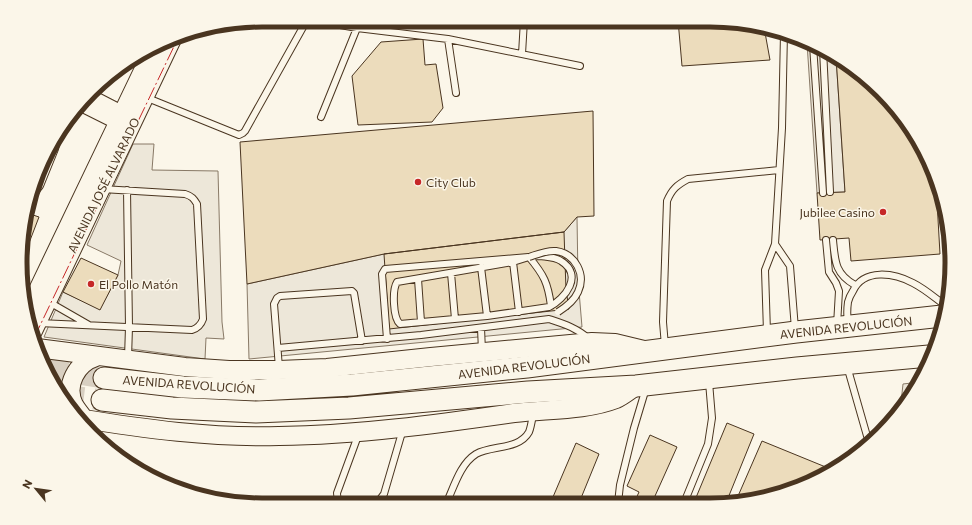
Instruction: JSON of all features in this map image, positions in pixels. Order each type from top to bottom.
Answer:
[{"type":"main road","name":"AVENIDA REVOLUCIÓN","points":[[104,378],[183,386],[259,390],[352,385],[527,367],[796,332],[938,316]]},
{"type":"main road","name":"AVENIDA REVOLUCIÓN","points":[[102,400],[172,408],[256,412],[349,408],[528,392],[642,385],[926,356]]},
{"type":"street","name":"AVENIDA JOSÉ ALVARADO","points":[[34,317],[139,94],[167,47]]},
{"type":"street","name":"AVENIDA JOSÉ ALVARADO","points":[[94,189],[120,118],[139,94],[151,55]]},
{"type":"street","points":[[93,99],[120,118]]},
{"type":"street","points":[[86,106],[120,118]]},
{"type":"street","points":[[43,349],[96,357],[229,370],[327,368],[592,342],[615,343],[657,350]]},
{"type":"street","points":[[73,402],[71,397],[72,381],[78,368],[89,359],[96,357]]},
{"type":"street","points":[[87,420],[145,429],[219,435],[279,436],[360,432],[594,405],[618,398],[642,385]]},
{"type":"lane","points":[[139,94],[242,135],[303,27]]},
{"type":"lane","points":[[351,27],[448,39],[580,66]]},
{"type":"lane","points":[[522,54],[524,27]]},
{"type":"lane","points":[[321,117],[357,28]]},
{"type":"lane","points":[[448,39],[456,93]]},
{"type":"lane","points":[[767,336],[765,270],[775,244],[782,128],[784,39]]},
{"type":"lane","points":[[813,51],[823,193]]},
{"type":"lane","points":[[823,57],[830,192]]},
{"type":"lane","points":[[657,350],[664,322],[667,201],[671,192],[678,184],[688,179],[780,170]]},
{"type":"lane","points":[[35,322],[192,330],[197,329],[201,325],[203,319],[197,204],[194,199],[190,195],[185,194],[94,189]]},
{"type":"lane","points":[[127,190],[128,360]]},
{"type":"lane","points":[[843,327],[839,292],[836,282],[829,272],[829,240],[838,271],[847,281],[855,285]]},
{"type":"lane","points":[[775,244],[790,266],[796,332]]},
{"type":"lane","points":[[386,339],[382,274],[386,269],[540,256],[560,260],[565,264],[571,276],[571,282],[566,294],[551,306],[487,316],[403,324],[397,322],[396,319],[393,290],[397,282],[513,262],[529,257],[542,252],[557,251],[566,255],[576,263],[581,276],[581,284],[578,293],[573,300],[549,319]]},
{"type":"lane","points":[[529,257],[544,276],[547,283],[551,306]]},
{"type":"lane","points":[[513,262],[519,312]]},
{"type":"lane","points":[[481,268],[487,316]]},
{"type":"lane","points":[[451,273],[455,319]]},
{"type":"lane","points":[[843,327],[848,300],[855,285],[864,278],[874,275],[885,274],[899,277],[918,286],[941,302]]},
{"type":"lane","points":[[418,279],[421,322]]},
{"type":"lane","points":[[279,370],[274,304],[280,296],[352,291],[354,293],[362,341]]},
{"type":"lane","points":[[42,298],[91,326]]},
{"type":"lane","points":[[278,348],[386,339],[549,319],[566,324],[580,331],[592,342]]},
{"type":"lane","points":[[481,328],[482,352]]},
{"type":"lane","points":[[846,364],[868,437]]},
{"type":"lane","points":[[686,498],[708,444],[712,418],[709,378]]},
{"type":"lane","points":[[619,498],[620,485],[634,428],[642,385]]},
{"type":"lane","points":[[449,498],[458,476],[468,461],[486,450],[510,445],[522,440],[529,431],[534,411]]},
{"type":"lane","points":[[381,498],[384,494],[404,427]]},
{"type":"lane","points":[[338,498],[337,493],[360,432]]},
{"type":"shaded area","points":[[807,48],[837,65],[845,192],[817,193]]},
{"type":"shaded area","points":[[133,144],[154,144],[152,170],[218,171],[222,322],[224,339],[206,338],[205,359],[44,337],[63,292],[100,309],[118,275],[121,261],[87,245]]},
{"type":"shaded area","points":[[577,217],[578,279],[582,327],[249,359],[247,284],[384,254],[564,232]]},
{"type":"shaded area","points":[[911,383],[901,398],[903,384]]},
{"type":"building","points":[[679,27],[740,29],[765,34],[770,60],[682,66]]},
{"type":"building","points":[[423,39],[425,65],[436,64],[443,108],[432,122],[358,125],[352,76],[381,42]]},
{"type":"building","points":[[837,65],[865,85],[887,107],[921,158],[933,187],[937,202],[940,254],[851,261],[849,238],[820,240],[817,193],[845,192]]},
{"type":"building","name":"City Club","points":[[593,111],[594,216],[577,217],[564,232],[384,254],[247,284],[240,142]]},
{"type":"building","points":[[32,215],[39,217],[28,245]]},
{"type":"building","points":[[564,232],[566,290],[569,309],[389,329],[384,254]]},
{"type":"building","name":"El Pollo Matón","points":[[81,258],[118,275],[100,310],[63,292]]},
{"type":"building","points":[[727,423],[754,434],[729,497],[696,498]]},
{"type":"building","points":[[650,435],[677,447],[655,496],[660,498],[636,498],[639,492],[627,486]]},
{"type":"building","points":[[762,441],[825,467],[814,474],[785,486],[738,496]]},
{"type":"building","points":[[576,443],[599,454],[581,498],[553,498]]},
{"type":"tunnel","points":[[53,370],[104,378]]},
{"type":"tunnel","points":[[69,396],[102,400]]},
{"type":"power","points":[[37,331],[175,44]]},
{"type":"place","name":"City Club","points":[[418,182]]},
{"type":"place","name":"Jubilee Casino","points":[[883,212]]},
{"type":"place","name":"El Pollo Matón","points":[[91,284]]}]
